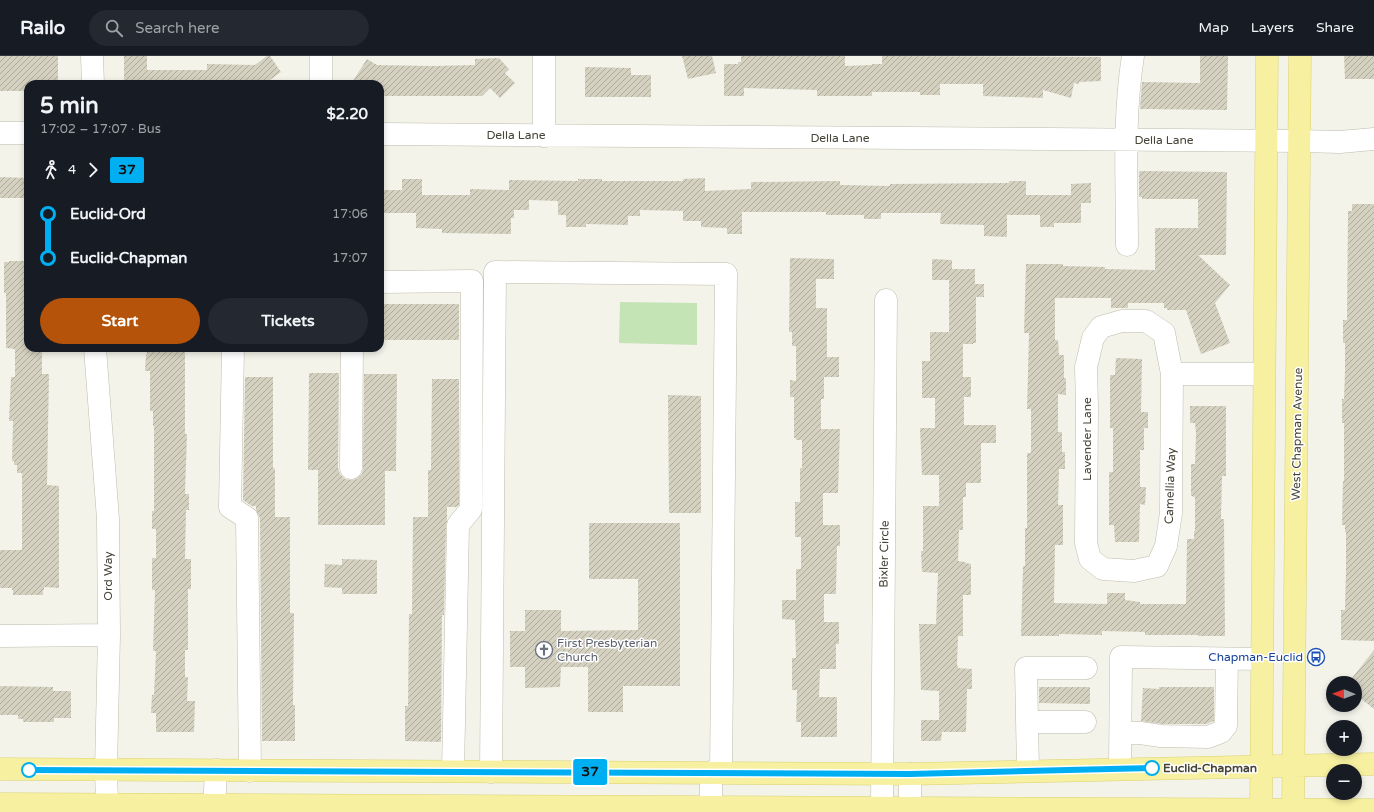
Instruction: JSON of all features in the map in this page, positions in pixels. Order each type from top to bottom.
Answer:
[{"type":"main road","points":[[1261,811],[1267,56]]},
{"type":"main road","name":"West Chapman Avenue","points":[[1293,811],[1300,56]]},
{"type":"main road","points":[[1264,374],[1297,374]]},
{"type":"main road","points":[[0,770],[910,774],[1028,770],[1374,764]]},
{"type":"main road","points":[[453,771],[453,806]]},
{"type":"main road","points":[[0,804],[107,804],[215,808],[453,806],[711,810],[850,810],[910,808],[1261,811],[1374,810]]},
{"type":"street","points":[[92,56],[93,80]]},
{"type":"street","points":[[321,56],[321,80]]},
{"type":"street","points":[[544,56],[544,136]]},
{"type":"street","points":[[1127,246],[1127,140],[1130,74],[1133,56]]},
{"type":"street","points":[[0,133],[24,133]]},
{"type":"street","name":"Della Lane","points":[[384,134],[1340,142],[1374,139]]},
{"type":"street","points":[[491,772],[495,272],[726,274],[716,773],[711,810]]},
{"type":"street","points":[[384,282],[472,282],[471,509],[458,525],[453,771]]},
{"type":"street","name":"Bixler Circle","points":[[882,808],[886,300]]},
{"type":"street","name":"Camellia Way","points":[[1103,569],[1134,571],[1157,566],[1166,546],[1171,513],[1172,374],[1164,333],[1146,321],[1122,321]]},
{"type":"street","name":"Lavender Lane","points":[[1103,569],[1090,559],[1086,543],[1086,367],[1093,338],[1102,327],[1122,321]]},
{"type":"street","name":"Ord Way","points":[[96,352],[108,519],[109,635],[106,770],[107,804]]},
{"type":"street","points":[[233,352],[230,507],[247,518],[251,731],[250,771]]},
{"type":"street","points":[[351,468],[352,352]]},
{"type":"street","points":[[1172,374],[1264,374]]},
{"type":"street","points":[[0,636],[109,635]]},
{"type":"street","points":[[1120,769],[1121,657],[1263,659]]},
{"type":"street","points":[[1121,733],[1208,737],[1221,732],[1226,726],[1227,659]]},
{"type":"street","points":[[1028,770],[1026,668],[1086,668]]},
{"type":"street","points":[[1027,722],[1085,722]]},
{"type":"street","points":[[215,808],[216,770]]},
{"type":"street","points":[[910,774],[910,808]]},
{"type":"green space","points":[[620,302],[697,303],[697,345],[619,343]]},
{"type":"building","points":[[0,56],[58,56],[58,80],[24,80],[24,91],[0,91]]},
{"type":"building","points":[[124,56],[147,56],[147,70],[207,70],[207,64],[255,65],[267,56],[270,56],[281,72],[270,80],[124,80]]},
{"type":"building","points":[[682,56],[712,56],[716,73],[688,79]]},
{"type":"building","points":[[741,56],[845,56],[845,66],[882,64],[882,56],[1101,57],[1101,81],[1079,82],[1079,84],[1074,83],[1071,98],[1043,90],[1043,98],[983,96],[983,84],[940,84],[940,95],[920,95],[920,92],[872,92],[872,96],[817,96],[817,90],[744,88],[744,96],[724,96],[724,64],[738,64],[738,62],[741,62]]},
{"type":"building","points":[[1200,56],[1228,56],[1227,110],[1140,109],[1142,82],[1200,83]]},
{"type":"building","points":[[1344,56],[1374,56],[1374,79],[1345,79]]},
{"type":"building","points":[[499,58],[509,69],[505,73],[515,83],[500,98],[490,88],[482,96],[384,96],[384,80],[354,80],[367,59],[377,65],[432,66],[475,65],[475,59]]},
{"type":"building","points":[[585,67],[631,68],[631,75],[651,75],[651,97],[585,97]]},
{"type":"building","points":[[1139,171],[1227,172],[1226,255],[1198,255],[1230,285],[1215,303],[1230,343],[1201,354],[1186,310],[1167,310],[1167,308],[1164,308],[1164,303],[1128,303],[1128,308],[1111,308],[1111,298],[1055,298],[1055,340],[1058,340],[1059,355],[1064,355],[1066,395],[1058,394],[1058,432],[1062,432],[1062,452],[1065,452],[1065,469],[1059,469],[1058,505],[1063,505],[1063,545],[1055,545],[1054,603],[1107,604],[1107,593],[1125,593],[1125,600],[1140,602],[1140,604],[1186,604],[1187,539],[1194,539],[1195,531],[1195,497],[1191,496],[1191,464],[1195,464],[1196,433],[1195,423],[1190,423],[1190,406],[1226,406],[1226,476],[1222,476],[1221,519],[1224,519],[1225,636],[1145,635],[1145,632],[1102,631],[1102,635],[1059,634],[1059,636],[1021,636],[1023,566],[1025,566],[1025,528],[1027,528],[1027,453],[1031,453],[1031,409],[1027,409],[1029,333],[1024,333],[1026,264],[1063,264],[1063,266],[1105,267],[1105,269],[1155,270],[1155,228],[1198,228],[1198,199],[1142,199],[1142,197],[1139,197]]},
{"type":"building","points":[[0,177],[24,178],[24,198],[0,198]]},
{"type":"building","points":[[705,178],[705,191],[751,189],[751,182],[840,181],[840,185],[890,186],[890,184],[1009,183],[1009,181],[1026,181],[1026,195],[1071,195],[1071,184],[1091,183],[1091,203],[1081,203],[1081,223],[1054,223],[1054,227],[1040,227],[1040,215],[1007,215],[1007,237],[984,236],[984,225],[940,224],[941,213],[881,213],[881,219],[864,219],[864,215],[826,215],[826,212],[742,212],[742,234],[727,234],[727,228],[701,227],[701,221],[683,221],[683,211],[640,210],[640,216],[628,216],[628,225],[586,224],[586,227],[566,227],[566,215],[558,215],[558,201],[529,200],[529,210],[514,210],[514,218],[511,218],[511,234],[442,233],[442,229],[416,228],[416,213],[384,213],[384,190],[402,190],[402,179],[422,179],[422,195],[470,195],[470,189],[509,190],[509,180],[578,181],[578,179],[602,179],[602,181],[683,181],[683,179]]},
{"type":"building","points":[[1352,204],[1374,204],[1374,641],[1341,640],[1341,610],[1345,610],[1346,568],[1346,532],[1345,525],[1342,525],[1344,423],[1342,423],[1342,399],[1344,399],[1345,371],[1343,320],[1347,320],[1348,211],[1352,211]]},
{"type":"building","points":[[790,258],[834,259],[834,279],[816,279],[816,308],[827,308],[827,357],[839,357],[839,377],[824,377],[824,399],[821,399],[821,429],[840,429],[838,493],[823,493],[823,525],[840,525],[840,546],[837,546],[836,594],[824,594],[824,622],[839,622],[839,644],[836,644],[836,669],[820,669],[819,697],[837,697],[837,737],[801,737],[801,722],[796,722],[797,690],[792,690],[792,658],[796,658],[795,620],[782,619],[782,600],[796,600],[796,569],[801,569],[801,537],[795,537],[795,502],[800,502],[802,440],[796,440],[796,438],[794,438],[794,397],[790,397],[790,380],[796,381],[796,346],[792,346],[792,332],[789,332]]},
{"type":"building","points":[[932,259],[952,260],[952,269],[975,269],[975,284],[984,284],[984,297],[976,297],[976,343],[963,344],[963,377],[971,377],[971,397],[964,397],[964,425],[996,425],[996,443],[981,443],[981,483],[966,483],[966,497],[963,497],[963,530],[959,530],[958,561],[971,564],[971,595],[963,595],[963,636],[958,636],[957,666],[958,668],[972,669],[972,689],[967,689],[966,732],[942,732],[941,741],[921,741],[921,720],[939,720],[939,691],[921,690],[919,624],[936,624],[938,573],[922,572],[921,551],[923,551],[923,506],[939,506],[939,475],[922,475],[920,428],[935,428],[935,398],[922,398],[922,361],[930,361],[930,332],[949,332],[949,280],[932,280]]},
{"type":"building","points":[[24,261],[24,352],[42,352],[42,374],[49,374],[47,485],[59,486],[59,588],[44,587],[43,595],[13,595],[12,588],[0,588],[0,550],[22,550],[22,473],[17,473],[17,465],[14,465],[14,461],[12,461],[13,421],[9,421],[11,377],[15,377],[15,349],[6,348],[6,293],[4,293],[4,262]]},
{"type":"building","points":[[384,304],[459,304],[459,340],[384,340]]},
{"type":"building","points":[[147,352],[185,352],[185,434],[187,434],[185,494],[189,494],[189,510],[186,510],[185,559],[191,559],[191,589],[188,589],[188,650],[185,650],[185,677],[188,677],[187,701],[195,701],[194,732],[156,732],[156,713],[151,713],[152,695],[154,695],[156,651],[153,651],[155,590],[152,590],[152,558],[156,558],[156,529],[152,529],[152,511],[154,511],[154,426],[153,411],[150,411],[150,371],[145,371]]},
{"type":"building","points":[[1116,358],[1142,359],[1141,412],[1148,412],[1148,428],[1144,428],[1144,450],[1140,450],[1140,487],[1146,487],[1145,505],[1140,504],[1139,542],[1115,542],[1114,525],[1109,525],[1109,472],[1113,472],[1113,428],[1110,428],[1110,375],[1115,375]]},
{"type":"building","points":[[309,373],[339,373],[338,468],[340,474],[345,479],[351,480],[357,479],[362,474],[363,468],[364,374],[397,374],[396,471],[385,471],[385,525],[318,525],[318,470],[308,470]]},
{"type":"building","points":[[245,377],[273,377],[273,468],[275,469],[275,517],[290,517],[290,613],[294,613],[293,705],[295,705],[295,741],[262,741],[260,518],[256,510],[256,506],[252,506],[243,500]]},
{"type":"building","points":[[432,379],[459,379],[459,505],[456,507],[447,507],[444,615],[442,615],[441,742],[405,741],[405,706],[408,706],[409,614],[412,614],[413,517],[428,517],[428,470],[431,470]]},
{"type":"building","points":[[668,395],[701,396],[701,513],[669,513]]},
{"type":"building","points":[[589,523],[680,523],[680,686],[623,686],[623,712],[588,712],[588,667],[561,667],[560,687],[525,688],[525,667],[510,667],[510,631],[525,631],[525,610],[561,610],[561,631],[638,630],[638,579],[589,579]]},
{"type":"building","points":[[342,559],[377,560],[377,594],[342,594],[342,588],[324,587],[325,564],[342,565]]},
{"type":"building","points":[[1374,650],[1374,709],[1362,700],[1362,676],[1354,676]]},
{"type":"building","points":[[0,686],[53,687],[53,691],[71,691],[71,718],[54,718],[54,722],[23,722],[23,719],[18,719],[18,715],[0,715]]},
{"type":"building","points":[[1039,687],[1090,687],[1090,704],[1039,703]]},
{"type":"building","points":[[1159,687],[1214,687],[1214,721],[1206,724],[1162,724],[1141,721],[1143,688],[1159,689]]},
{"type":"bus line","name":"37","points":[[29,770],[910,774],[1152,768]]},
{"type":"place","name":"First Presbyterian Church","points":[[544,650]]},
{"type":"place","name":"Chapman-Euclid","points":[[1316,657]]},
{"type":"place","name":"Euclid-Chapman","points":[[1152,768]]}]
